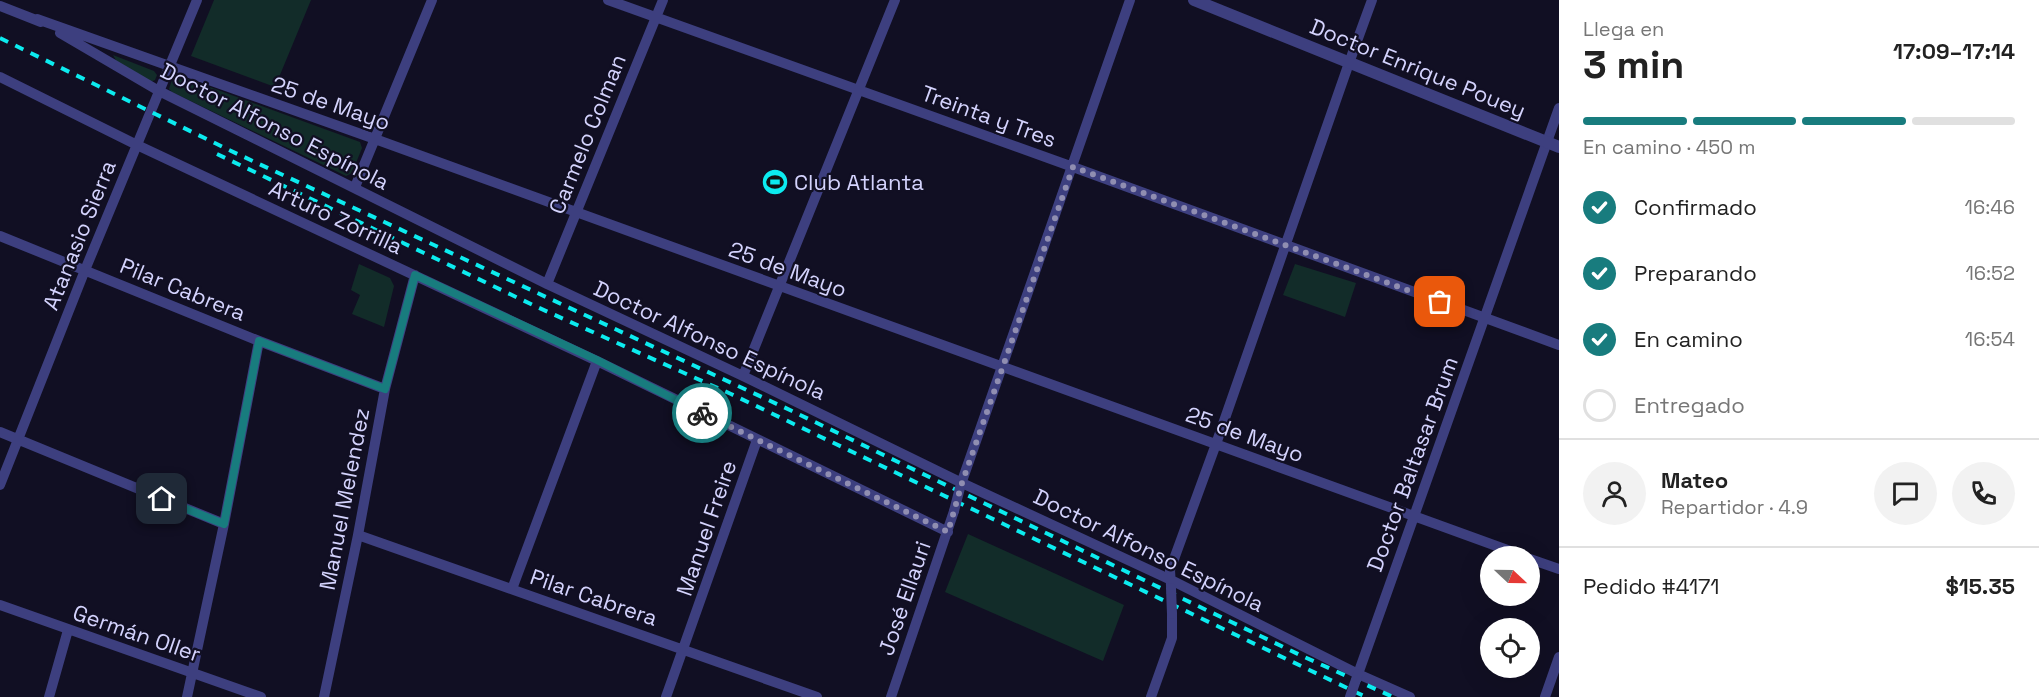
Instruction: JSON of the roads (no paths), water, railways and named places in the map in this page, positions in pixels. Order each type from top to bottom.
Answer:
[{"type":"street","name":"Atanasio Sierra","points":[[0,485],[85,270],[197,0]]},
{"type":"street","points":[[355,187],[432,0]]},
{"type":"street","name":"Treinta y Tres","points":[[608,0],[1559,345]]},
{"type":"street","name":"Carmelo Colman","points":[[547,284],[663,0]]},
{"type":"street","points":[[743,376],[895,0]]},
{"type":"street","name":"José Ellauri","points":[[891,697],[948,532],[962,483],[1130,0]]},
{"type":"street","name":"Doctor Enrique Pouey","points":[[1194,0],[1559,147]]},
{"type":"street","points":[[1151,697],[1172,638],[1170,570],[1372,0]]},
{"type":"street","name":"Doctor Alfonso Espínola","points":[[0,6],[37,20],[159,92],[547,284],[1410,697]]},
{"type":"street","name":"25 de Mayo","points":[[37,20],[375,139],[1496,546]]},
{"type":"street","name":"Arturo Zorrilla","points":[[0,77],[137,145],[597,360],[948,532]]},
{"type":"street","name":"Doctor Baltasar Brum","points":[[1350,697],[1559,108]]},
{"type":"street","name":"Pilar Cabrera","points":[[0,236],[259,341],[385,389]]},
{"type":"street","name":"Manuel Melendez","points":[[324,697],[358,535],[385,389],[415,275]]},
{"type":"street","points":[[187,697],[224,524],[259,341]]},
{"type":"street","points":[[512,589],[597,360]]},
{"type":"street","points":[[0,432],[224,524]]},
{"type":"street","name":"Manuel Freire","points":[[666,697],[757,440]]},
{"type":"street","name":"Pilar Cabrera","points":[[358,535],[817,697]]},
{"type":"street","points":[[1540,562],[1559,569]]},
{"type":"street","name":"Germán Oller","points":[[0,605],[261,697]]},
{"type":"street","points":[[49,697],[68,630]]},
{"type":"street","points":[[1545,697],[1559,657]]},
{"type":"railway","points":[[0,38],[229,150],[792,411],[1300,655],[1393,697]]},
{"type":"railway","points":[[217,154],[537,307],[731,394],[1366,697]]},
{"type":"place","name":"Club Atlanta","points":[[775,182]]}]
